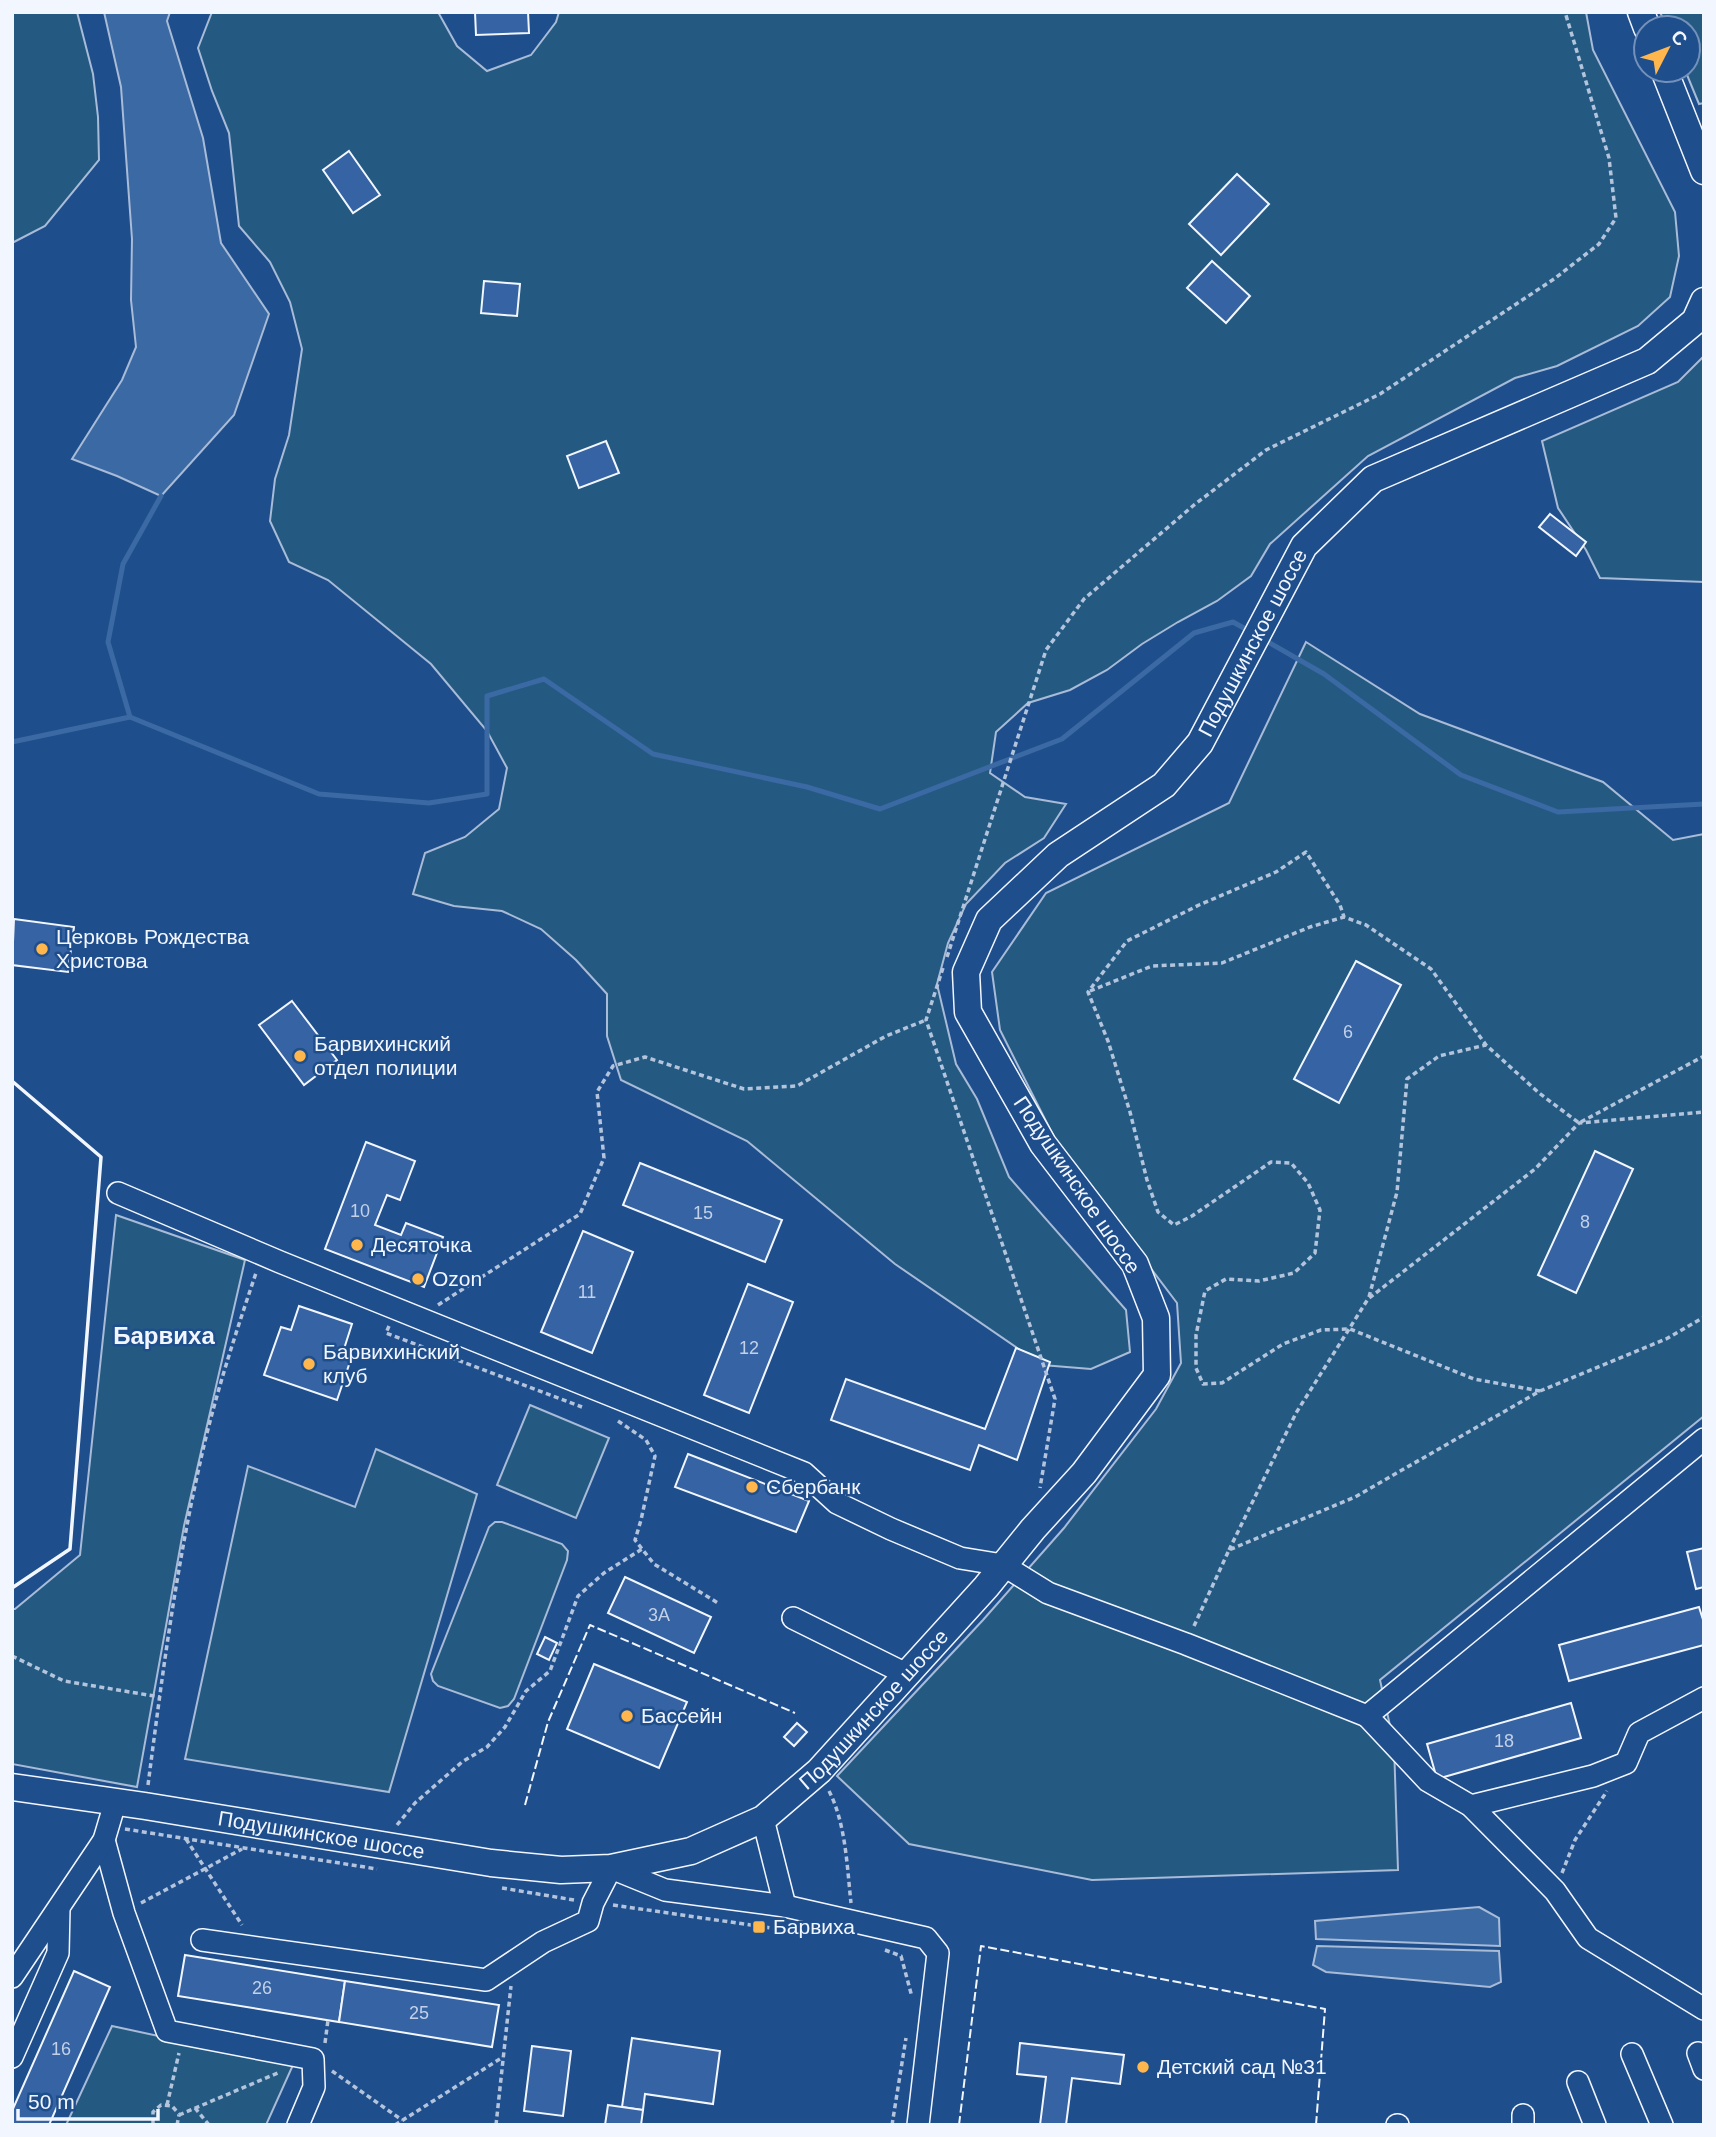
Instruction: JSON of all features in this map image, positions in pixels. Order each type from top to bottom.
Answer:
[{"type":"main road","points":[[1669,84],[1704,172]]},
{"type":"main road","name":"Подушкинское шоссе","points":[[12,1787],[110,1823],[145,1807],[379,1857],[561,1870],[611,1868],[691,1851],[763,1819],[819,1771],[882,1704],[1084,1473],[1157,1375],[1156,1318],[1135,1264],[1043,1144],[968,1012],[966,972],[989,920],[1058,855],[1164,785],[1200,743],[1304,546],[1373,479],[1647,360],[1695,321],[1704,301]]},
{"type":"street","points":[[118,1193],[804,1473],[837,1503],[960,1558],[1003,1565],[1048,1592],[1367,1716],[1428,1782],[1471,1807],[1555,1891],[1588,1938],[1704,2009]]},
{"type":"street","points":[[1367,1716],[1704,1438]]},
{"type":"street","points":[[793,1618],[906,1674]]},
{"type":"street","points":[[1471,1807],[1593,1776],[1626,1763],[1639,1733],[1704,1698]]},
{"type":"street","points":[[763,1819],[785,1906]]},
{"type":"street","points":[[12,1977],[110,1823]]},
{"type":"street","points":[[110,1823],[124,1913],[167,2031],[313,2059],[314,2087],[298,2125]]},
{"type":"street","points":[[202,1940],[486,1980],[543,1942],[587,1921],[611,1868],[665,1890],[785,1906],[926,1938],[938,1953],[918,2125]]},
{"type":"street","points":[[12,2057],[58,1953],[59,1907]]},
{"type":"street","points":[[1632,2054],[1662,2125]]},
{"type":"street","points":[[1578,2082],[1595,2125]]},
{"type":"path","points":[[1040,1490],[1055,1399],[926,1020],[1046,650],[1084,599],[1194,505],[1266,450],[1380,394],[1554,279],[1599,244],[1616,218],[1609,158],[1565,12]]},
{"type":"path","points":[[1088,992],[1127,942],[1199,905],[1276,872],[1306,852],[1340,905],[1344,916]]},
{"type":"path","points":[[1088,992],[1152,966],[1222,963],[1344,916],[1366,925],[1431,969],[1486,1045],[1539,1093],[1579,1123],[1704,1112]]},
{"type":"path","points":[[1088,992],[1108,1041],[1127,1100],[1158,1212],[1174,1225],[1192,1216],[1271,1162],[1291,1163],[1308,1183],[1320,1210],[1315,1253],[1294,1273],[1259,1281],[1226,1279],[1205,1291],[1196,1335],[1196,1368],[1203,1384],[1222,1382],[1283,1344],[1321,1330],[1350,1329],[1474,1379],[1540,1391]]},
{"type":"path","points":[[418,1317],[580,1214],[604,1158],[597,1092],[613,1066],[645,1057],[744,1089],[797,1086],[886,1036],[926,1020]]},
{"type":"path","points":[[1186,1644],[1296,1413],[1368,1299],[1397,1192],[1407,1079],[1439,1056],[1486,1045]]},
{"type":"path","points":[[1368,1299],[1535,1169],[1579,1123],[1704,1056]]},
{"type":"path","points":[[145,1807],[175,1585],[200,1461],[234,1338],[262,1254]]},
{"type":"path","points":[[397,1308],[386,1333],[593,1411]]},
{"type":"path","points":[[1229,1550],[1354,1497],[1540,1391],[1666,1339],[1704,1317]]},
{"type":"path","points":[[617,1420],[646,1440],[655,1455],[635,1540],[654,1564],[718,1603]]},
{"type":"path","points":[[110,1823],[243,1848],[379,1857],[415,1803],[462,1762],[487,1747],[505,1727],[526,1691],[550,1671],[578,1596],[604,1573],[642,1549]]},
{"type":"path","points":[[12,1656],[64,1681],[160,1698]]},
{"type":"path","points":[[1555,1891],[1575,1840],[1626,1763]]},
{"type":"path","points":[[819,1771],[834,1801],[853,1921]]},
{"type":"path","points":[[186,1839],[257,1947]]},
{"type":"path","points":[[124,1913],[243,1848]]},
{"type":"path","points":[[499,1888],[817,1934]]},
{"type":"path","points":[[878,1948],[901,1956],[914,2006]]},
{"type":"path","points":[[496,2125],[513,1963]]},
{"type":"path","points":[[166,2105],[184,2034]]},
{"type":"path","points":[[892,2125],[907,2037]]},
{"type":"path","points":[[394,2125],[503,2057]]},
{"type":"path","points":[[179,2115],[313,2059],[402,2120]]},
{"type":"path","points":[[152,2124],[153,2112],[161,2105],[166,2105],[172,2106],[179,2115],[177,2125]]},
{"type":"path","points":[[195,2108],[209,2125]]},
{"type":"shaded area","points":[[12,12],[77,12],[93,74],[99,160],[45,226],[12,243]]},
{"type":"shaded area","points":[[104,12],[170,12],[167,21],[203,138],[221,243],[269,314],[234,415],[161,496],[72,459],[122,380],[136,347],[131,300],[132,239],[121,87]]},
{"type":"shaded area","points":[[212,12],[438,12],[457,46],[487,71],[531,55],[556,22],[559,12],[1586,12],[1593,50],[1675,212],[1679,256],[1670,297],[1638,326],[1557,366],[1515,378],[1368,456],[1270,544],[1251,576],[1217,601],[1142,644],[1107,670],[1070,690],[1028,703],[996,732],[990,773],[1025,797],[1066,804],[1044,838],[1005,863],[966,904],[948,943],[937,984],[956,1064],[977,1099],[1009,1177],[1126,1310],[1130,1352],[1091,1369],[1042,1365],[895,1264],[747,1141],[621,1080],[607,1036],[607,994],[576,960],[541,929],[502,911],[454,906],[413,894],[425,853],[465,837],[499,809],[507,768],[487,731],[431,664],[328,580],[289,562],[270,521],[275,479],[289,435],[302,349],[290,302],[270,262],[239,226],[229,133],[198,48]]},
{"type":"shaded area","points":[[1660,12],[1704,12],[1704,103],[1699,104],[1691,84],[1702,84],[1702,14]]},
{"type":"shaded area","points":[[1704,356],[1704,582],[1600,578],[1586,550],[1558,508],[1542,441],[1678,382]]},
{"type":"shaded area","points":[[1306,642],[1420,714],[1603,782],[1673,840],[1704,834],[1704,1416],[1380,1680],[1394,1744],[1398,1870],[1092,1880],[909,1844],[837,1776],[983,1620],[1064,1528],[1156,1409],[1181,1363],[1177,1303],[1059,1147],[1000,1030],[992,972],[1046,893],[1229,803]]},
{"type":"shaded area","points":[[116,1215],[245,1260],[184,1526],[137,1787],[12,1764],[12,1609],[80,1555]]},
{"type":"shaded area","points":[[530,1405],[609,1438],[576,1518],[497,1485]]},
{"type":"shaded area","points":[[376,1449],[477,1494],[389,1792],[185,1759],[248,1466],[355,1507]]},
{"type":"shaded area","points":[[495,1522],[502,1522],[562,1544],[568,1551],[567,1560],[514,1699],[508,1706],[500,1708],[438,1686],[431,1674],[489,1527]]},
{"type":"shaded area","points":[[1479,1907],[1499,1918],[1500,1946],[1316,1939],[1315,1921]]},
{"type":"shaded area","points":[[1317,1946],[1499,1951],[1501,1982],[1490,1987],[1326,1972],[1313,1965]]},
{"type":"shaded area","points":[[112,2026],[293,2065],[266,2125],[66,2125]]},
{"type":"building","points":[[475,12],[528,12],[529,33],[476,35]]},
{"type":"building","points":[[349,151],[380,195],[353,213],[323,170]]},
{"type":"building","points":[[1237,174],[1269,204],[1221,255],[1189,224]]},
{"type":"building","points":[[1212,261],[1250,296],[1226,323],[1187,288]]},
{"type":"building","points":[[484,281],[520,284],[517,316],[481,313]]},
{"type":"building","points":[[606,441],[619,473],[579,488],[567,456]]},
{"type":"building","points":[[1550,514],[1586,542],[1576,556],[1539,527]]},
{"type":"building","name":"Церковь Рождества Христова","points":[[14,919],[74,927],[68,972],[12,965]]},
{"type":"building","points":[[1356,961],[1401,985],[1339,1103],[1294,1079]]},
{"type":"building","points":[[292,1001],[337,1060],[304,1085],[259,1025]]},
{"type":"building","points":[[366,1142],[415,1161],[400,1200],[387,1195],[375,1225],[401,1235],[406,1223],[443,1237],[424,1287],[325,1249]]},
{"type":"building","points":[[1595,1151],[1633,1169],[1576,1293],[1538,1275]]},
{"type":"building","points":[[640,1163],[782,1220],[765,1262],[623,1205]]},
{"type":"building","points":[[583,1231],[633,1252],[592,1353],[541,1332]]},
{"type":"building","points":[[748,1284],[793,1302],[749,1413],[704,1395]]},
{"type":"building","name":"Барвихинский клуб","points":[[299,1306],[352,1324],[344,1349],[353,1353],[337,1400],[264,1375],[281,1327],[291,1330]]},
{"type":"building","points":[[1016,1348],[1050,1362],[1017,1460],[979,1445],[970,1470],[831,1420],[846,1379],[985,1429]]},
{"type":"building","points":[[688,1454],[809,1501],[796,1532],[675,1487]]},
{"type":"building","points":[[1704,1548],[1704,1587],[1696,1589],[1687,1552]]},
{"type":"building","points":[[625,1577],[711,1617],[694,1653],[608,1613]]},
{"type":"building","points":[[1699,1607],[1704,1623],[1704,1645],[1569,1681],[1559,1645]]},
{"type":"building","points":[[545,1637],[557,1643],[549,1660],[537,1654]]},
{"type":"building","name":"Бассейн","points":[[594,1664],[687,1702],[659,1768],[567,1729]]},
{"type":"building","points":[[1571,1703],[1581,1738],[1437,1779],[1427,1744]]},
{"type":"building","points":[[797,1723],[807,1732],[794,1746],[784,1737]]},
{"type":"building","points":[[185,1955],[345,1981],[339,2022],[178,1996]]},
{"type":"building","points":[[74,1971],[110,1987],[49,2125],[12,2125],[12,2111]]},
{"type":"building","points":[[345,1981],[499,2005],[492,2047],[339,2022]]},
{"type":"building","points":[[632,2038],[720,2051],[713,2104],[645,2094],[643,2110],[622,2107]]},
{"type":"building","points":[[1020,2043],[1124,2055],[1120,2084],[1072,2078],[1066,2125],[1040,2125],[1046,2077],[1017,2074]]},
{"type":"building","points":[[532,2046],[571,2051],[563,2116],[524,2111]]},
{"type":"building","points":[[608,2105],[643,2110],[641,2125],[605,2125]]},
{"type":"waterway","points":[[161,496],[123,564],[108,642],[130,717],[319,794],[429,803],[487,794],[487,696],[544,679],[653,754],[807,787],[880,809],[1062,739],[1194,633],[1233,622],[1251,632]]},
{"type":"waterway","points":[[1263,639],[1324,674],[1461,775],[1558,812],[1704,804]]},
{"type":"waterway","points":[[12,742],[130,717]]},
{"type":"fence","points":[[525,1805],[548,1722],[590,1625],[795,1713]]},
{"type":"fence","points":[[959,2125],[981,1946],[1325,2009],[1316,2125]]},
{"type":"wall","points":[[12,1081],[101,1157],[70,1549],[12,1588]]},
{"type":"place","name":"Церковь Рождества Христова","points":[[42,949]]},
{"type":"place","name":"Барвихинский отдел полиции","points":[[300,1056]]},
{"type":"place","name":"Десяточка","points":[[357,1245]]},
{"type":"place","name":"Ozon","points":[[418,1279]]},
{"type":"place","name":"Барвихинский клуб","points":[[309,1364]]},
{"type":"place","name":"Сбербанк","points":[[752,1487]]},
{"type":"place","name":"Бассейн","points":[[627,1716]]},
{"type":"place","name":"Барвиха","points":[[759,1927]]},
{"type":"place","name":"Детский сад №31","points":[[1143,2067]]},
{"type":"district","name":"Барвиха","points":[[164,1336]]}]
